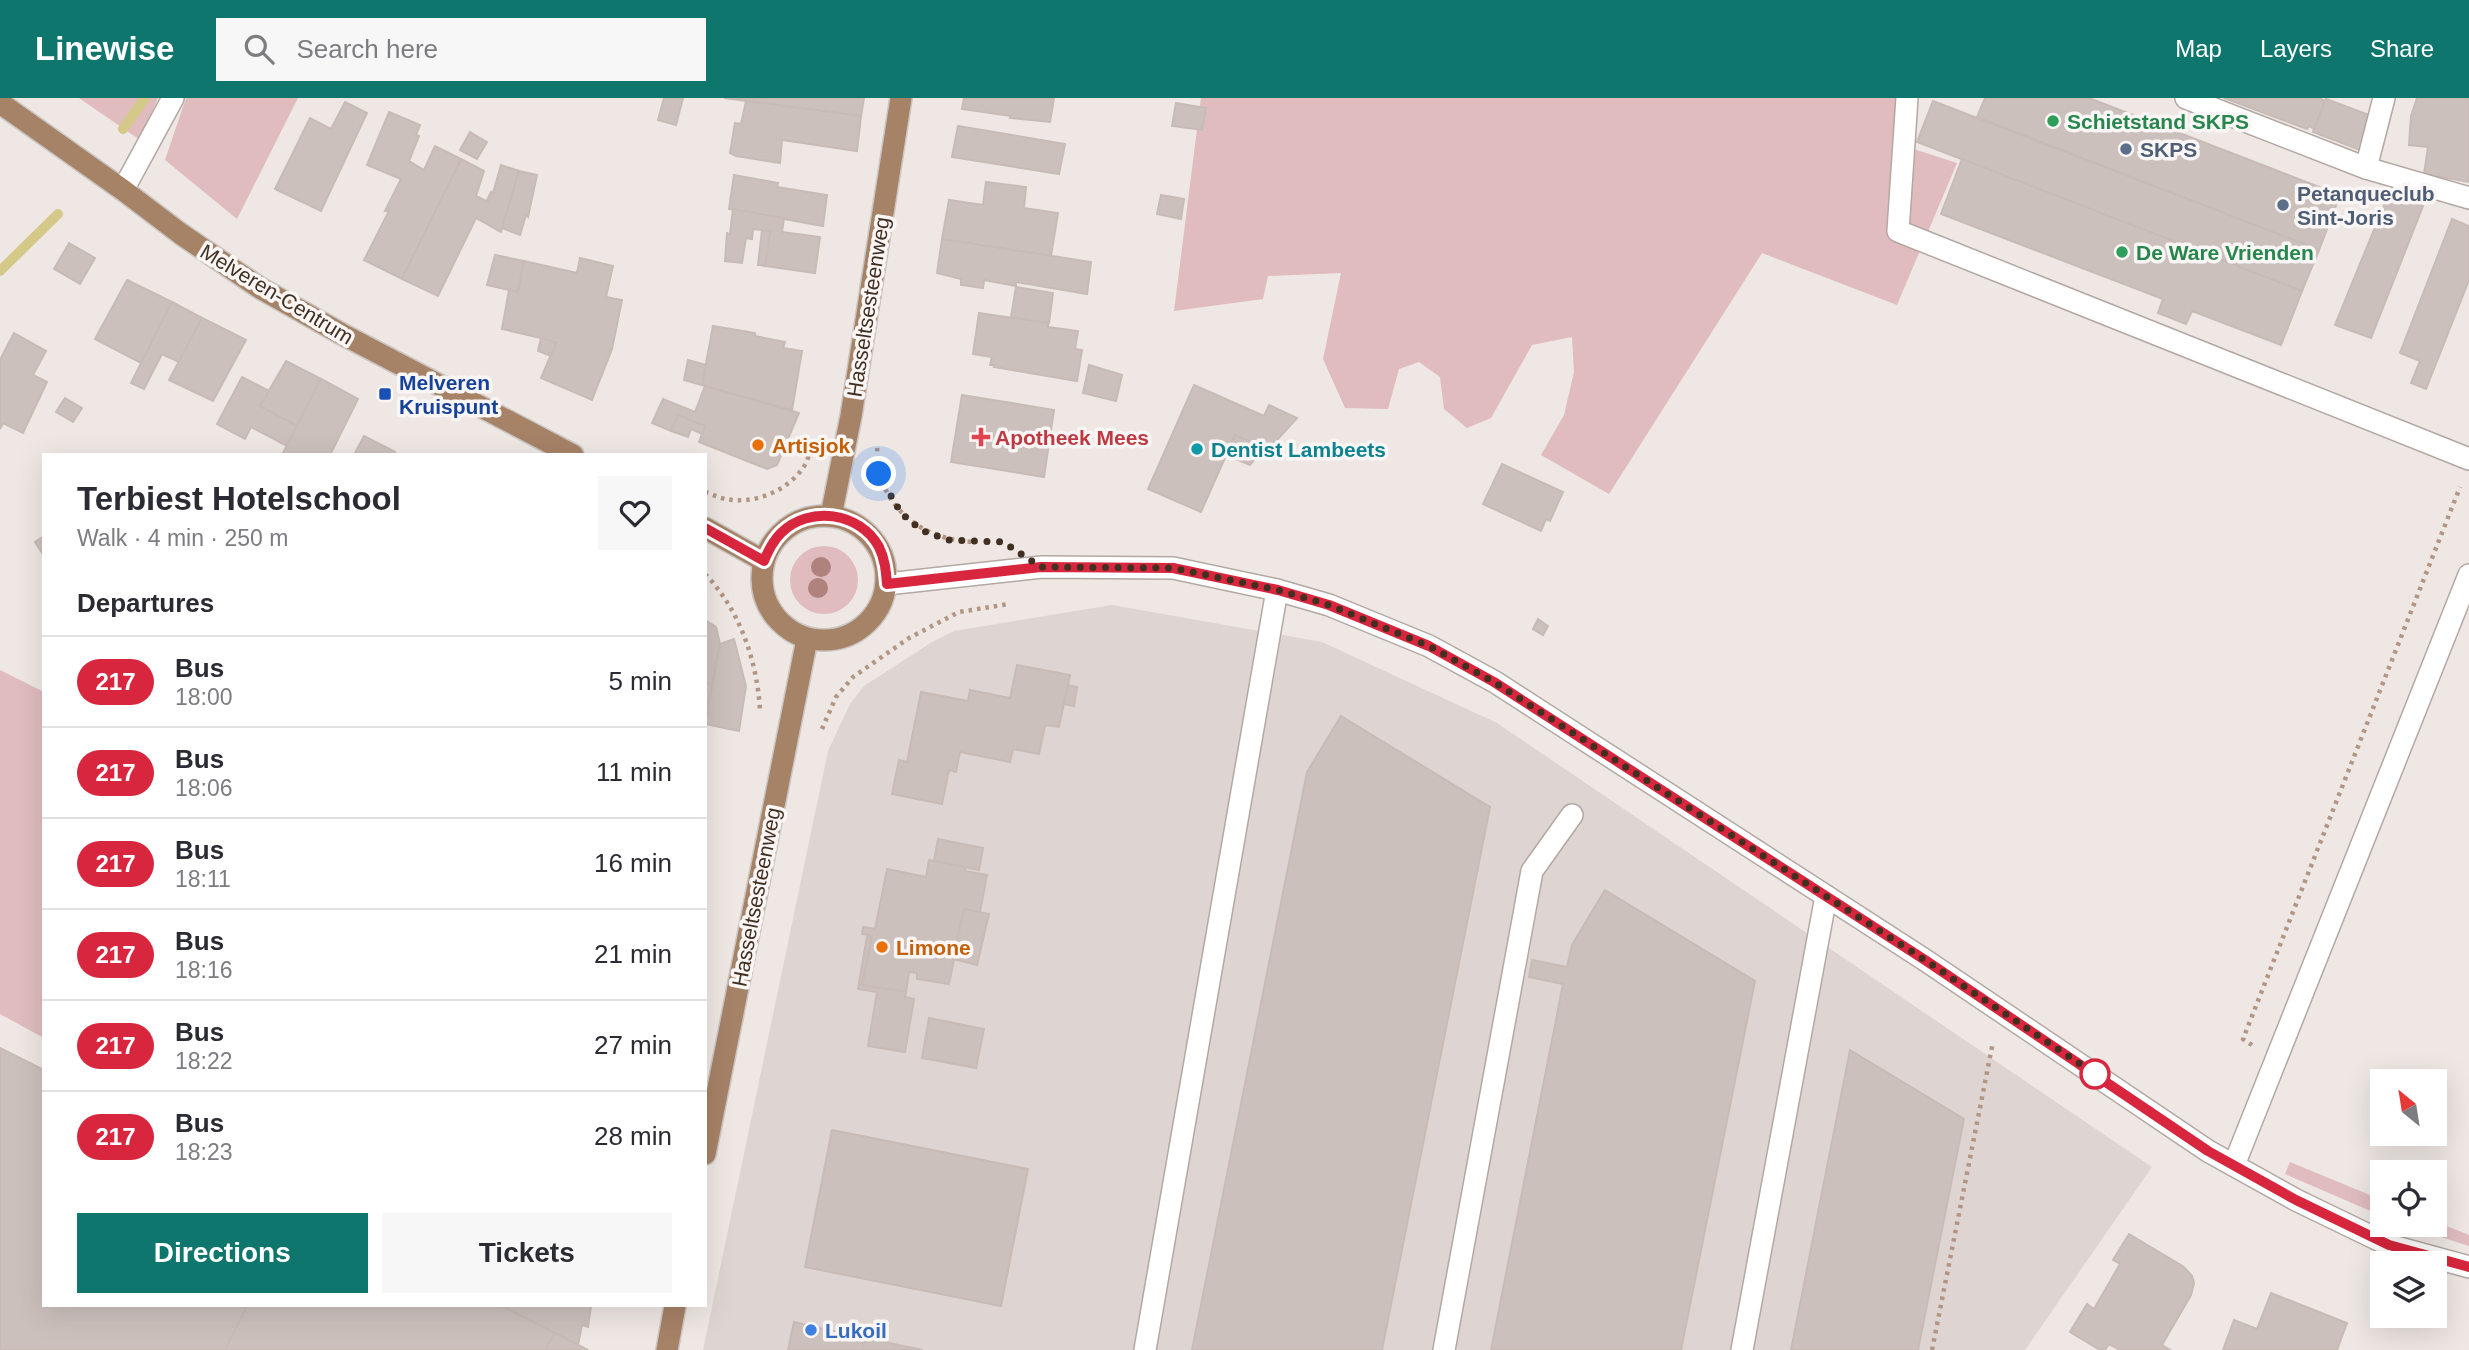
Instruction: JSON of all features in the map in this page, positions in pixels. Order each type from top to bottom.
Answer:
[{"type":"main road","name":"Hasseltsesteenweg","points":[[831,516],[852,416],[901,98]]},
{"type":"main road","name":"Melveren-Centrum","points":[[0,103],[260,288],[569,453]]},
{"type":"main road","points":[[814,516],[831,516],[850,521],[866,532],[878,546],[886,565],[887,584],[881,605],[868,623],[850,635],[829,641],[807,639],[789,631],[775,617],[765,600],[761,581],[764,561],[771,545],[790,527],[814,516]]},
{"type":"main road","points":[[707,529],[764,561]]},
{"type":"main road","name":"Hasseltsesteenweg","points":[[707,1144],[807,639]]},
{"type":"main road","points":[[667,1350],[675,1307]]},
{"type":"street","points":[[123,190],[173,98]]},
{"type":"street","points":[[1907,98],[1898,231],[2467,468]]},
{"type":"street","points":[[2186,98],[2366,168],[2469,198]]},
{"type":"street","points":[[2366,168],[2384,98]]},
{"type":"street","points":[[887,584],[1041,567],[1173,568],[1278,590],[1329,605],[1429,646],[1494,682],[1826,896],[2208,1151],[2296,1200],[2389,1245],[2469,1267]]},
{"type":"street","points":[[2234,1165],[2469,575]]},
{"type":"street","points":[[1145,1350],[1278,590]]},
{"type":"street","points":[[1444,1350],[1532,871],[1572,815]]},
{"type":"street","points":[[1742,1350],[1826,896]]},
{"type":"path","points":[[852,416],[877,448],[879,474],[896,505],[908,520],[926,532],[948,540],[982,542]]},
{"type":"path","points":[[707,493],[725,499],[746,500],[777,491],[792,480],[806,463],[813,439]]},
{"type":"path","points":[[2276,1060],[2242,1039],[2467,468]]},
{"type":"path","points":[[821,734],[836,697],[853,677],[934,623],[959,612],[1012,603],[1041,567]]},
{"type":"path","points":[[707,577],[738,622],[750,653],[758,683],[759,720]]},
{"type":"path","points":[[1932,1350],[1999,1010]]},
{"type":"shaded area","points":[[79,98],[158,98],[140,140]]},
{"type":"shaded area","points":[[186,98],[298,98],[237,219],[165,160]]},
{"type":"shaded area","points":[[1201,98],[1896,98],[1895,143],[1957,163],[1897,305],[1762,253],[1609,494],[1541,455],[1564,415],[1574,372],[1572,337],[1532,345],[1491,418],[1467,428],[1444,409],[1440,377],[1419,362],[1399,369],[1388,409],[1345,408],[1323,359],[1341,273],[1268,276],[1263,299],[1174,311]]},
{"type":"shaded area","points":[[824,546],[837,549],[848,556],[855,567],[858,580],[855,593],[848,604],[837,611],[824,614],[811,611],[800,604],[793,593],[790,580],[793,567],[800,556],[811,549]]},
{"type":"shaded area","points":[[1112,605],[1322,642],[1497,723],[2152,1167],[2025,1350],[703,1350],[828,751],[850,704],[864,686],[954,631]]},
{"type":"shaded area","points":[[0,670],[42,691],[42,1037],[0,1014]]},
{"type":"shaded area","points":[[2290,1162],[2370,1195],[2370,1211],[2285,1174]]},
{"type":"shaded area","points":[[2447,1226],[2469,1235],[2469,1246],[2441,1237],[2447,1237]]},
{"type":"building","points":[[664,98],[683,98],[676,125],[658,120]]},
{"type":"building","points":[[724,98],[864,98],[861,116]]},
{"type":"building","points":[[964,98],[1054,98],[1050,122],[962,109]]},
{"type":"building","points":[[1985,98],[2089,98],[2340,195],[2319,250],[1977,117]]},
{"type":"building","points":[[2224,98],[2319,98],[2325,101],[2314,129],[2309,126],[2307,129]]},
{"type":"building","points":[[2417,98],[2469,98],[2469,182],[2424,174],[2428,147],[2409,145],[2411,116]]},
{"type":"building","points":[[2326,99],[2372,116],[2360,150],[2313,132]]},
{"type":"building","points":[[746,101],[861,116],[857,151],[782,140],[780,163],[736,156],[730,153],[735,123],[741,124]]},
{"type":"building","points":[[1933,101],[2319,250],[2302,291],[1917,142]]},
{"type":"building","points":[[345,102],[367,113],[321,211],[275,189],[310,118],[331,129]]},
{"type":"building","points":[[1176,103],[1206,108],[1202,130],[1172,126]]},
{"type":"building","points":[[389,112],[420,125],[416,135],[419,136],[409,161],[424,170],[435,146],[461,159],[402,279],[364,260],[389,211],[385,211],[401,179],[367,165]]},
{"type":"building","points":[[958,126],[1065,144],[1059,174],[952,157]]},
{"type":"building","points":[[470,132],[487,142],[477,159],[460,150]]},
{"type":"building","points":[[461,159],[484,171],[476,196],[490,203],[487,200],[491,192],[493,193],[501,165],[519,171],[501,232],[476,218],[438,296],[402,279]]},
{"type":"building","name":"De Ware Vrienden","points":[[1962,159],[2302,291],[2281,345],[2192,311],[2186,324],[2158,313],[2163,299],[1941,214]]},
{"type":"building","points":[[519,171],[537,175],[528,217],[526,215],[520,235],[502,228]]},
{"type":"building","points":[[734,175],[778,183],[777,187],[827,195],[823,226],[729,209]]},
{"type":"building","points":[[986,182],[1026,187],[1024,208],[1058,213],[1051,256],[942,239],[949,200],[983,205]]},
{"type":"building","points":[[2389,193],[2423,206],[2371,338],[2335,325]]},
{"type":"building","points":[[1161,195],[1184,199],[1181,219],[1157,214]]},
{"type":"building","points":[[733,209],[784,218],[782,232],[820,237],[815,273],[765,266],[770,231],[753,229],[752,239],[746,238],[742,263],[725,261],[727,233],[730,234]]},
{"type":"building","points":[[2452,219],[2469,226],[2469,280],[2426,389],[2411,383],[2420,361],[2400,353]]},
{"type":"building","points":[[762,230],[770,231],[765,266],[758,265]]},
{"type":"building","points":[[942,239],[1091,262],[1087,294],[1016,282],[1016,286],[984,280],[983,288],[961,285],[961,279],[937,273]]},
{"type":"building","points":[[69,243],[95,258],[80,284],[54,269]]},
{"type":"building","points":[[495,255],[524,261],[518,292],[487,285]]},
{"type":"building","points":[[580,258],[613,266],[606,297],[622,300],[612,349],[592,400],[541,378],[556,343],[502,329],[509,290],[518,292],[524,261],[577,273]]},
{"type":"building","points":[[127,280],[172,302],[141,363],[95,339]]},
{"type":"building","points":[[1016,287],[1053,293],[1049,323],[1011,317]]},
{"type":"building","points":[[172,302],[202,318],[179,362],[162,354],[144,389],[131,383]]},
{"type":"building","points":[[979,313],[1048,323],[1048,327],[1078,331],[1075,349],[1082,350],[1077,381],[994,367],[995,365],[990,365],[992,357],[973,354]]},
{"type":"building","points":[[202,318],[246,340],[213,401],[169,380]]},
{"type":"building","points":[[713,326],[755,333],[755,336],[785,342],[783,348],[802,351],[792,410],[702,385]]},
{"type":"building","points":[[14,333],[46,351],[33,375],[47,382],[23,433],[3,423],[0,429],[0,360]]},
{"type":"building","points":[[541,338],[556,343],[551,356],[538,351]]},
{"type":"building","points":[[688,360],[706,365],[702,385],[684,380]]},
{"type":"building","points":[[286,361],[321,379],[297,426],[260,406]]},
{"type":"building","points":[[1089,365],[1122,375],[1116,401],[1083,393]]},
{"type":"building","points":[[242,377],[269,391],[260,406],[297,426],[287,446],[251,427],[245,439],[217,424]]},
{"type":"building","points":[[321,379],[358,399],[331,453],[283,453]]},
{"type":"building","name":"Dentist Lambeets","points":[[1194,385],[1264,416],[1269,405],[1297,418],[1268,450],[1235,435],[1201,512],[1148,489]]},
{"type":"building","points":[[705,386],[799,413],[777,465],[767,469],[699,442],[705,426],[678,415],[671,431],[652,423],[663,399],[695,412]]},
{"type":"building","points":[[962,395],[1054,410],[1044,477],[951,462]]},
{"type":"building","points":[[65,398],[82,408],[73,422],[56,412]]},
{"type":"building","points":[[678,415],[705,426],[702,434],[691,429],[688,437],[671,431]]},
{"type":"building","points":[[1235,435],[1264,448],[1250,465],[1226,455]]},
{"type":"building","points":[[364,436],[395,452],[394,453],[355,453]]},
{"type":"building","points":[[1502,464],[1563,492],[1550,521],[1546,519],[1541,531],[1483,504]]},
{"type":"building","points":[[42,537],[42,553],[35,542]]},
{"type":"building","points":[[1538,619],[1548,626],[1543,635],[1533,629]]},
{"type":"building","points":[[707,621],[716,627],[720,644],[712,684],[707,683]]},
{"type":"building","points":[[734,639],[746,686],[739,731],[707,724],[720,644]]},
{"type":"building","points":[[1017,665],[1070,675],[1059,727],[1045,725],[1039,754],[1013,749],[1010,762],[960,752],[956,772],[949,770],[942,804],[892,794],[899,760],[907,762],[921,692],[968,701],[970,690],[1010,698]]},
{"type":"building","points":[[707,683],[712,684],[707,711]]},
{"type":"building","points":[[1068,685],[1077,687],[1074,706],[1064,704]]},
{"type":"building","points":[[1341,716],[1490,807],[1382,1350],[1192,1350],[1307,772]]},
{"type":"building","points":[[938,839],[983,848],[979,870],[934,861]]},
{"type":"building","points":[[929,860],[966,867],[965,871],[987,875],[980,912],[964,909],[949,984],[917,979],[917,973],[909,972],[906,992],[862,985],[872,936],[862,934],[863,927],[875,929],[887,869],[926,877]]},
{"type":"building","points":[[1605,890],[1755,981],[1681,1350],[1491,1350],[1563,984],[1529,977],[1532,960],[1567,967],[1572,945]]},
{"type":"building","points":[[964,909],[989,914],[977,965],[953,959]]},
{"type":"building","points":[[867,936],[872,936],[862,985],[906,992],[905,997],[914,999],[905,1052],[868,1046],[877,992],[858,989]]},
{"type":"building","points":[[929,1018],[984,1029],[976,1068],[922,1058]]},
{"type":"building","points":[[0,1048],[42,1069],[42,1307],[246,1307],[225,1350],[0,1350]]},
{"type":"building","points":[[1850,1050],[1964,1119],[1918,1350],[1791,1350]]},
{"type":"building","points":[[832,1130],[1028,1169],[1001,1306],[805,1267]]},
{"type":"building","points":[[2129,1234],[2184,1267],[2192,1276],[2194,1283],[2191,1295],[2162,1345],[2170,1350],[2120,1350],[2109,1344],[2105,1350],[2100,1350],[2070,1332],[2087,1304],[2094,1309],[2120,1264],[2113,1260]]},
{"type":"building","points":[[2271,1293],[2347,1323],[2337,1350],[2223,1350],[2234,1320],[2257,1329]]},
{"type":"building","points":[[246,1307],[504,1307],[555,1333],[545,1350],[225,1350]]},
{"type":"building","points":[[504,1307],[591,1307],[588,1327],[582,1325],[578,1345]]},
{"type":"building","name":"Lukoil","points":[[794,1322],[864,1338],[862,1350],[788,1350]]},
{"type":"building","points":[[555,1333],[578,1345],[588,1350],[545,1350]]},
{"type":"building","points":[[864,1338],[923,1350],[862,1350]]},
{"type":"waterway","points":[[123,129],[145,98]]},
{"type":"waterway","points":[[0,271],[58,214]]},
{"type":"bus line","name":"217","points":[[707,529],[764,561],[771,545],[782,532],[797,522],[814,516],[831,516],[850,521],[866,532],[878,546],[886,565],[887,584],[1041,567],[1173,568],[1278,590],[1329,605],[1429,646],[1494,682],[1925,960],[2208,1151],[2296,1200],[2389,1245],[2469,1267]]},
{"type":"place","name":"Schietstand SKPS","points":[[2053,121]]},
{"type":"place","name":"SKPS","points":[[2126,149]]},
{"type":"place","name":"Petanqueclub Sint-Joris","points":[[2283,205]]},
{"type":"place","name":"De Ware Vrienden","points":[[2122,252]]},
{"type":"place","name":"Melveren Kruispunt","points":[[385,394]]},
{"type":"place","name":"Apotheek Mees","points":[[981,437]]},
{"type":"place","name":"Artisjok","points":[[758,445]]},
{"type":"place","name":"Dentist Lambeets","points":[[1197,449]]},
{"type":"place","name":"Limone","points":[[882,947]]},
{"type":"place","name":"Lukoil","points":[[811,1330]]},
{"type":"route","points":[[879,474],[896,505],[908,520],[926,532],[948,540],[1003,542],[1041,567],[1173,568],[1278,590],[1329,605],[1429,646],[1494,682],[1925,960],[2095,1074]]}]
